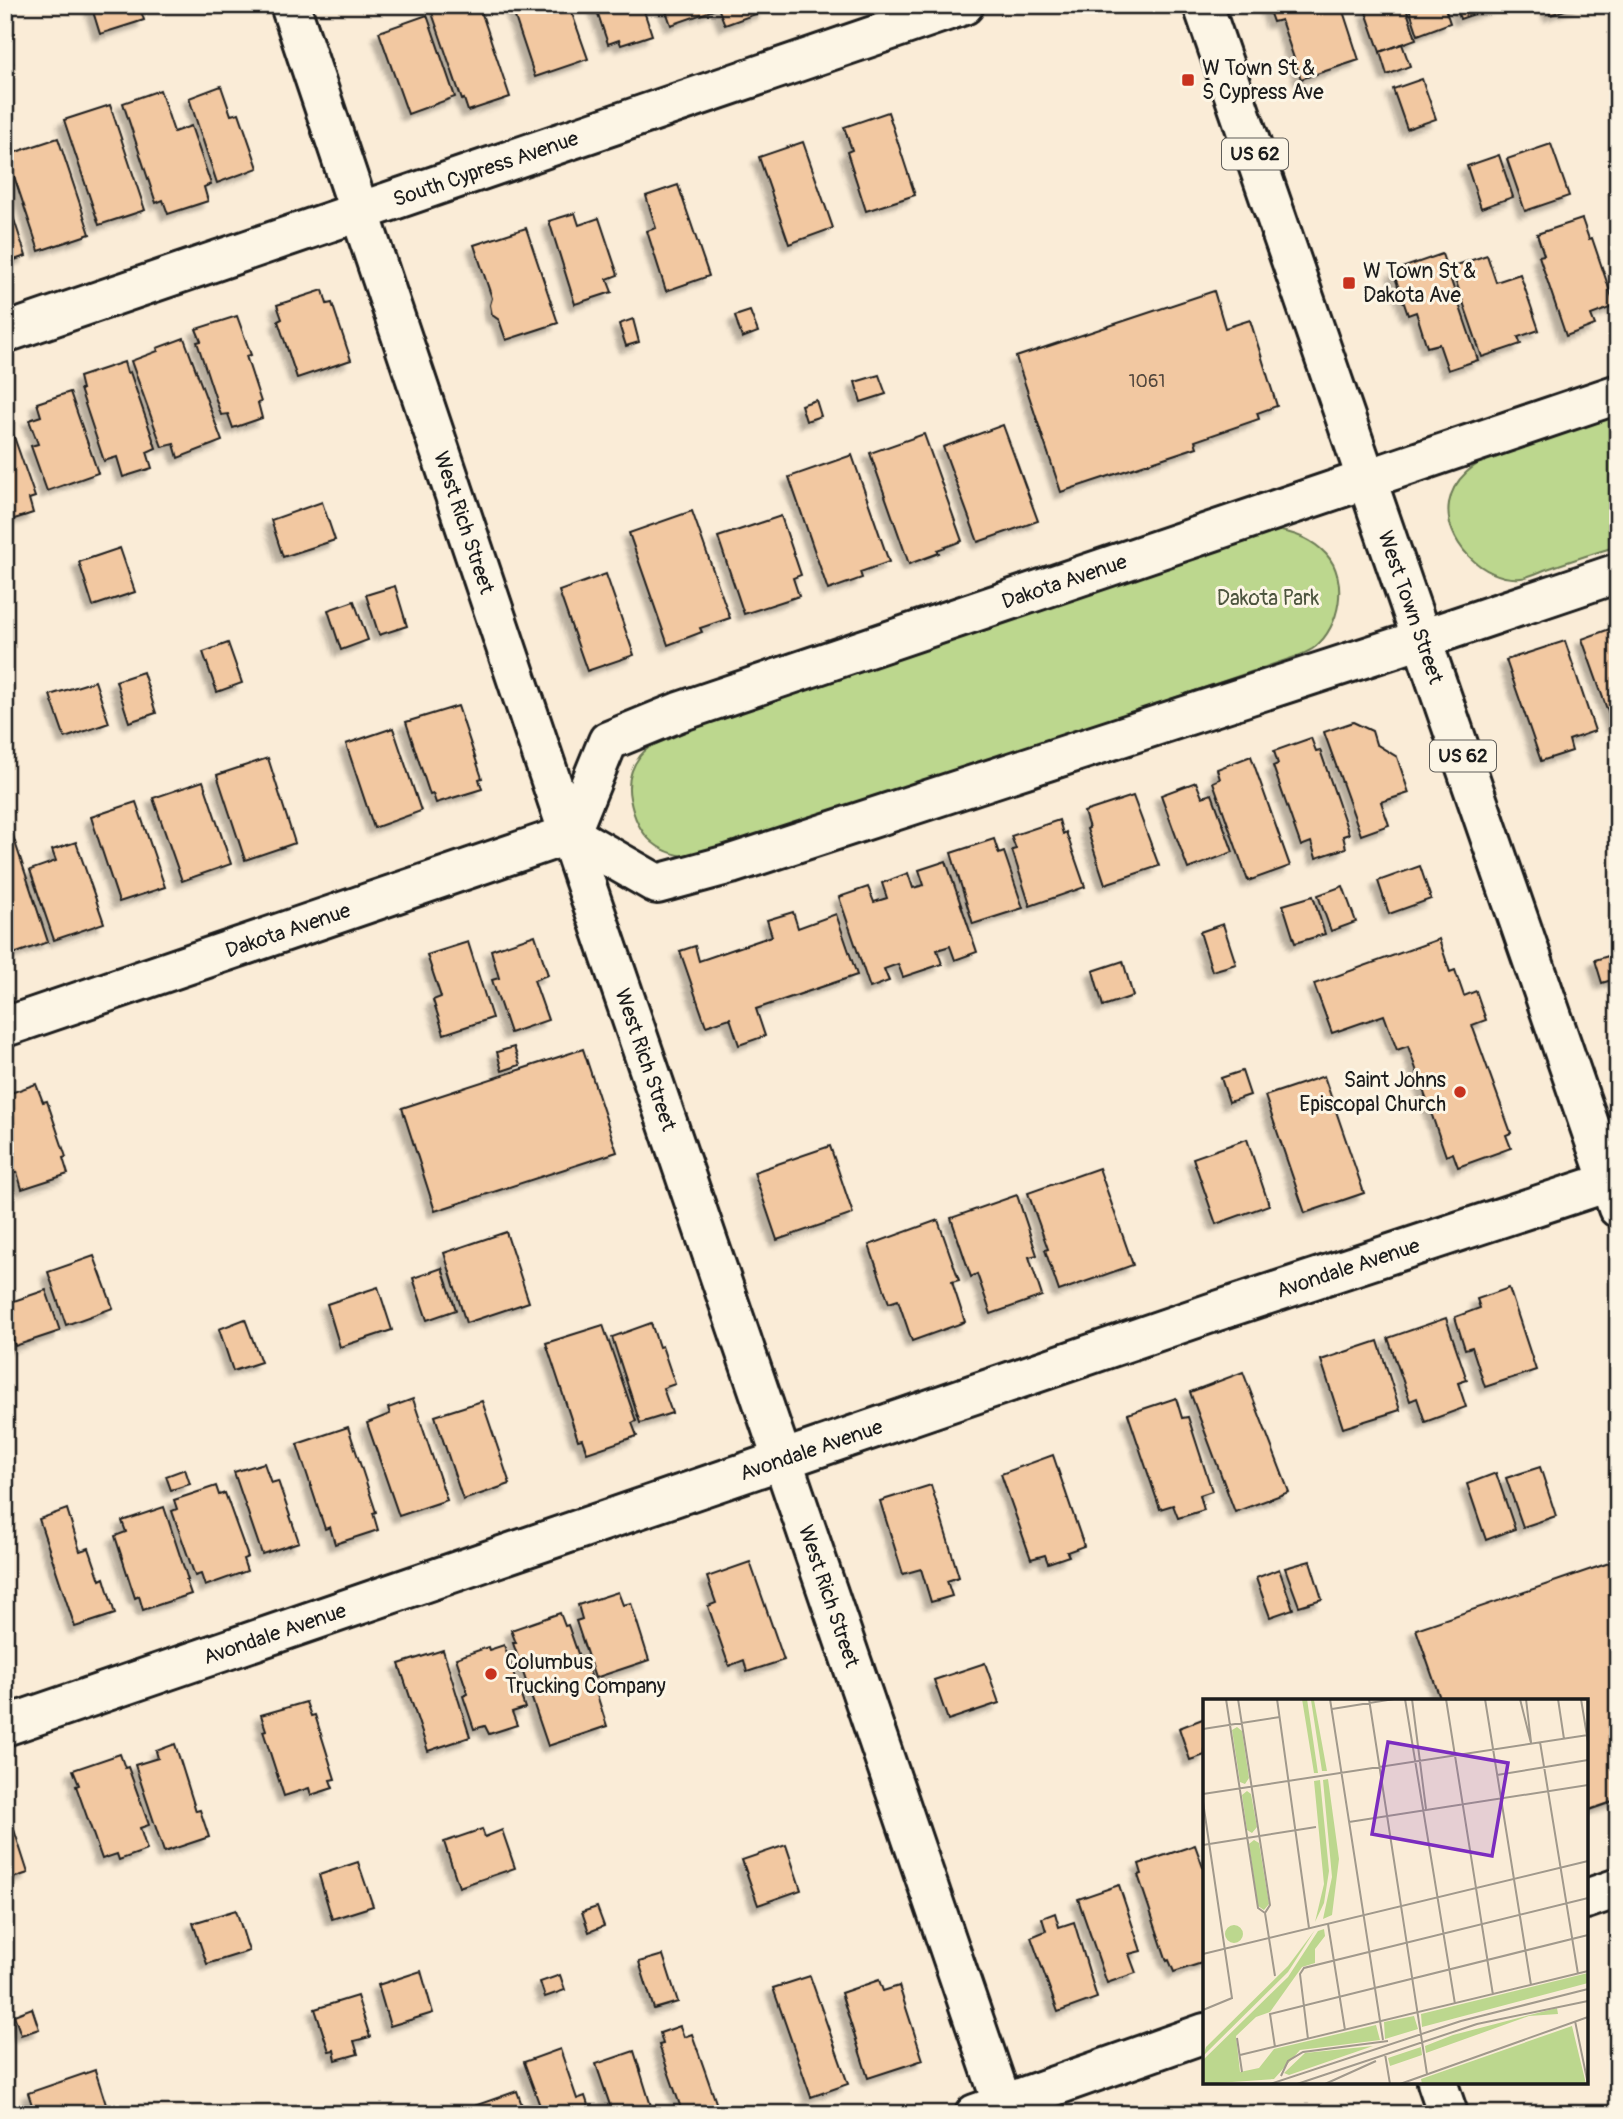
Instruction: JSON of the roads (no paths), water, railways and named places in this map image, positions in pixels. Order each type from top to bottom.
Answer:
[{"type":"street","name":"West Rich Street","points":[[290,5],[782,1459],[994,2110]]},
{"type":"street","name":"South Cypress Avenue","points":[[5,333],[964,5]]},
{"type":"street","name":"West Town Street","points":[[1203,5],[1615,1190]]},
{"type":"street","name":"Dakota Avenue","points":[[5,1027],[569,834],[608,741],[692,708],[1618,394]]},
{"type":"street","points":[[569,834],[657,884],[730,864],[1618,573]]},
{"type":"street","name":"Avondale Avenue","points":[[5,1726],[1211,1313],[1615,1190]]},
{"type":"street","points":[[1588,1898],[1618,1888]]},
{"type":"street","points":[[994,2110],[1203,2034]]},
{"type":"street","points":[[1438,2084],[1448,2114]]},
{"type":"place","name":"W Town St & S Cypress Ave","points":[[1188,80]]},
{"type":"place","name":"W Town St & Dakota Ave","points":[[1349,283]]},
{"type":"place","name":"Saint Johns Episcopal Church","points":[[1460,1092]]},
{"type":"place","name":"Columbus Trucking Company","points":[[491,1674]]},
{"type":"park label","name":"Dakota Park","points":[[1268,598]]}]
